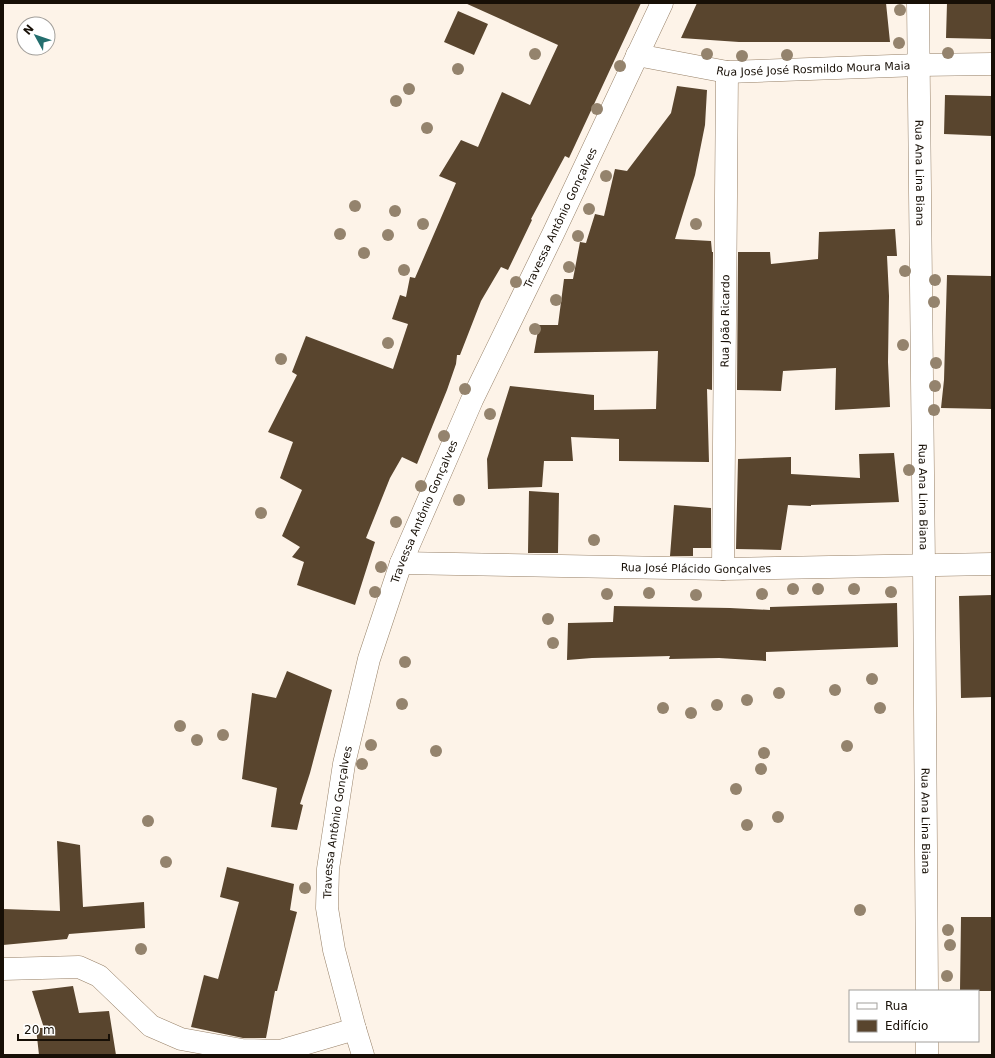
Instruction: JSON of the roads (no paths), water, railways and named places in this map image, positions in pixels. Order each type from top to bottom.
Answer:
[{"type":"street","name":"Travessa Antônio Gonçalves","points":[[363,1055],[334,950],[327,908],[328,869],[344,764],[369,659],[401,563],[472,400],[554,234],[662,3]]},
{"type":"street","name":"Rua Ana Lina Biana","points":[[918,3],[927,990]]},
{"type":"street","name":"Rua José José Rosmildo Moura Maia","points":[[637,55],[727,72],[919,65],[992,64]]},
{"type":"street","name":"Rua João Ricardo","points":[[723,569],[727,72]]},
{"type":"street","name":"Rua José Plácido Gonçalves","points":[[401,563],[723,569],[992,564]]},
{"type":"street","points":[[3,969],[79,967],[99,976],[151,1026],[181,1039],[242,1050],[280,1051],[355,1029]]},
{"type":"street","points":[[927,1042],[927,1055]]}]
